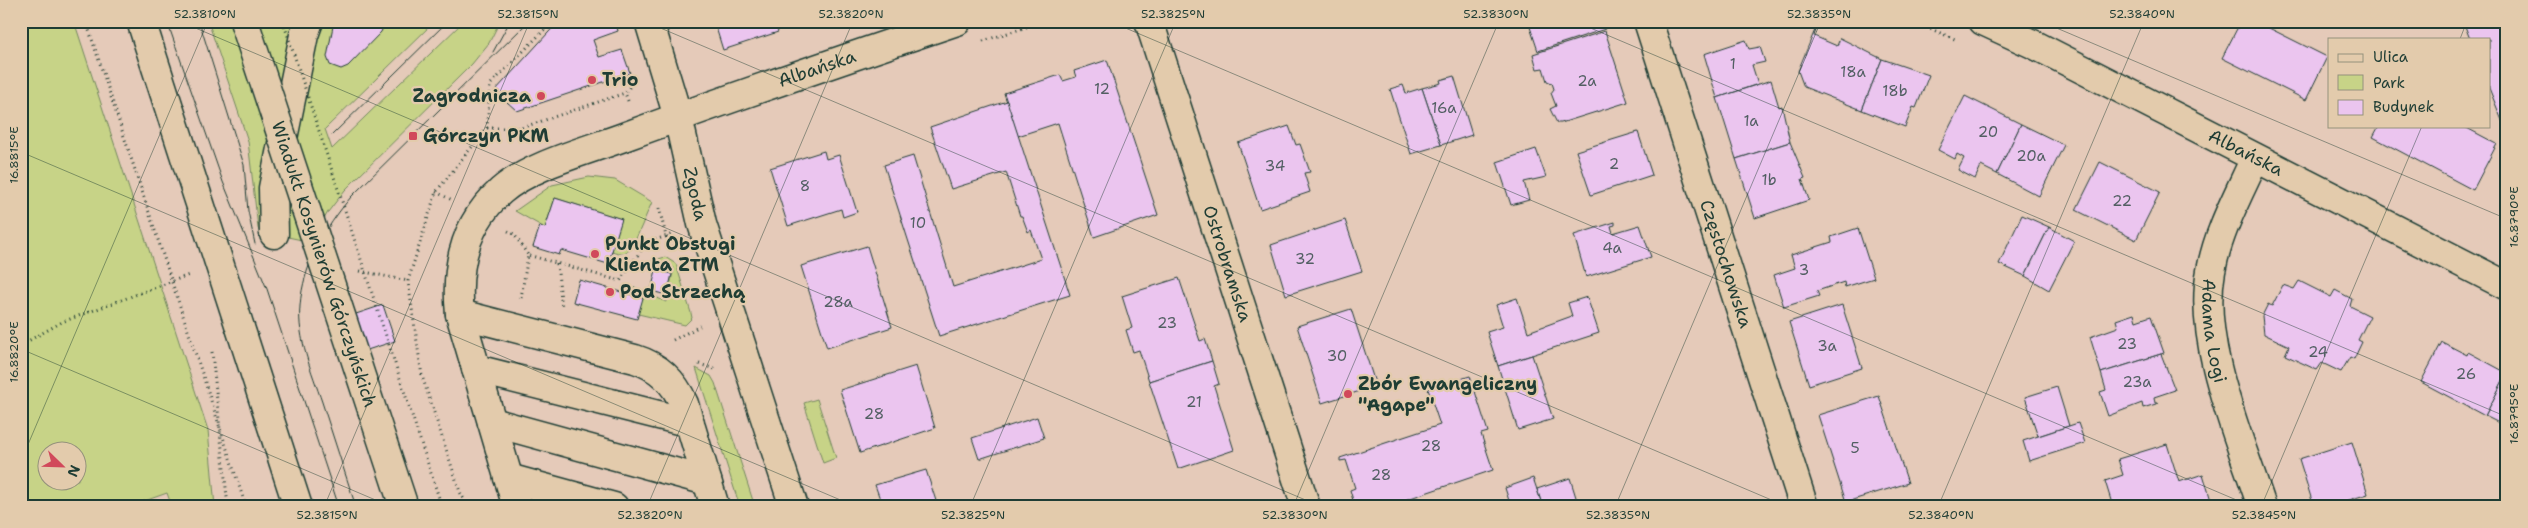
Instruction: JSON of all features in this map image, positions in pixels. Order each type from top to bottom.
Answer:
[{"type":"street","points":[[141,21],[298,507]]},
{"type":"street","name":"Wiadukt Kosynierów Górczyńskich","points":[[244,21],[404,507]]},
{"type":"street","points":[[274,234],[273,188],[304,35],[310,21]]},
{"type":"street","name":"Zgoda","points":[[649,21],[678,117],[702,224],[794,507]]},
{"type":"street","name":"Albańska","points":[[517,507],[460,314],[459,270],[465,245],[480,215],[501,191],[520,177],[540,168],[678,117],[958,21]]},
{"type":"street","name":"Ostrobramska","points":[[1149,21],[1306,507]]},
{"type":"street","name":"Częstochowska","points":[[1648,21],[1804,507]]},
{"type":"street","name":"Albańska","points":[[1984,21],[2035,45],[2507,286]]},
{"type":"street","name":"Adama Logi","points":[[2255,158],[2221,234],[2210,271],[2208,305],[2220,378],[2262,507]]},
{"type":"street","points":[[460,314],[634,358],[652,365],[676,388],[690,423],[715,507]]},
{"type":"street","points":[[476,369],[690,423]]},
{"type":"street","points":[[492,422],[707,481]]},
{"type":"street","points":[[508,478],[614,507]]},
{"type":"path","points":[[86,21],[246,507]]},
{"type":"path","points":[[283,21],[442,507]]},
{"type":"path","points":[[487,128],[522,128],[625,93]]},
{"type":"path","points":[[21,345],[62,322],[160,284]]},
{"type":"green space","points":[[21,21],[74,21],[208,430],[215,507],[172,507],[167,493],[139,503],[140,507],[24,507],[21,499]]},
{"type":"green space","points":[[208,21],[435,21],[325,129],[332,149],[464,21],[500,21],[489,43],[472,64],[345,190],[328,212],[311,242],[274,234],[261,237],[258,228],[248,141]]},
{"type":"green space","points":[[589,177],[615,180],[652,202],[632,248],[625,252],[612,251],[621,219],[555,198],[545,228],[515,211],[552,185]]},
{"type":"green space","points":[[665,257],[676,264],[691,313],[692,318],[685,325],[634,313],[627,300],[634,287],[666,302],[674,268],[644,267],[652,261]]},
{"type":"green space","points":[[696,368],[711,376],[715,383],[755,507],[740,507]]},
{"type":"green space","points":[[817,399],[836,458],[823,463],[804,403]]},
{"type":"building","points":[[334,21],[386,21],[381,32],[348,66],[341,69],[330,65],[327,57]]},
{"type":"building","points":[[559,21],[615,21],[618,31],[593,40],[599,57],[622,50],[630,73],[517,111],[495,91]]},
{"type":"building","points":[[714,21],[774,21],[778,32],[723,50]]},
{"type":"building","points":[[1528,21],[1602,21],[1605,29],[1538,51]]},
{"type":"building","points":[[2241,21],[2255,21],[2327,57],[2306,100],[2222,58]]},
{"type":"building","points":[[2463,21],[2507,21],[2507,133],[2490,90],[2490,38],[2470,38]]},
{"type":"building","points":[[1815,30],[1814,36],[1837,46],[1840,38],[1882,59],[1862,110],[1804,87],[1798,71]]},
{"type":"building","points":[[1605,31],[1628,102],[1557,123],[1550,109],[1556,106],[1551,93],[1554,89],[1552,83],[1547,81],[1543,68],[1537,69],[1533,54]]},
{"type":"building","points":[[1746,40],[1749,49],[1760,47],[1765,62],[1752,65],[1758,84],[1717,98],[1704,54]]},
{"type":"building","points":[[1882,59],[1929,75],[1916,108],[1913,107],[1905,127],[1862,110]]},
{"type":"building","points":[[1107,60],[1158,215],[1094,237],[1058,123],[1018,136],[1004,93],[1060,75],[1063,81],[1076,77],[1074,71]]},
{"type":"building","points":[[1454,76],[1472,135],[1441,145],[1422,88],[1441,83],[1440,80]]},
{"type":"building","points":[[1771,80],[1779,107],[1782,106],[1790,142],[1736,159],[1717,98]]},
{"type":"building","points":[[1403,85],[1406,93],[1422,88],[1441,145],[1411,154],[1390,89]]},
{"type":"building","points":[[1965,96],[2021,124],[1997,174],[1981,166],[1975,179],[1958,170],[1964,158],[1957,154],[1955,159],[1938,150]]},
{"type":"building","points":[[1007,101],[1070,295],[939,336],[884,165],[913,156],[953,287],[1041,259],[1031,230],[1028,232],[1022,216],[1020,216],[1006,172],[951,189],[930,127]]},
{"type":"building","points":[[2021,124],[2064,145],[2039,196],[1997,174]]},
{"type":"building","points":[[1289,126],[1296,145],[1300,144],[1310,172],[1304,173],[1310,192],[1260,209],[1238,143]]},
{"type":"building","points":[[2378,128],[2467,128],[2497,144],[2473,190],[2373,137]]},
{"type":"building","points":[[1638,132],[1652,175],[1591,195],[1576,151]]},
{"type":"building","points":[[1790,142],[1805,178],[1802,179],[1809,200],[1755,218],[1736,159]]},
{"type":"building","points":[[1536,149],[1546,177],[1524,182],[1529,200],[1511,205],[1497,162]]},
{"type":"building","points":[[824,151],[826,159],[839,155],[857,212],[843,217],[841,209],[788,226],[770,168]]},
{"type":"building","points":[[2100,162],[2160,192],[2136,240],[2076,210]]},
{"type":"building","points":[[555,198],[622,219],[608,264],[561,250],[559,255],[533,247],[540,226],[545,228]]},
{"type":"building","points":[[2022,215],[2049,227],[2025,276],[1999,264]]},
{"type":"building","points":[[1345,220],[1362,271],[1286,295],[1271,245]]},
{"type":"building","points":[[1615,222],[1615,225],[1611,226],[1613,233],[1640,225],[1651,257],[1586,277],[1574,235]]},
{"type":"building","points":[[2049,227],[2074,241],[2049,290],[2025,276]]},
{"type":"building","points":[[1858,228],[1874,278],[1845,287],[1844,282],[1817,291],[1819,296],[1784,307],[1774,275],[1795,268],[1791,255],[1832,242],[1831,237]]},
{"type":"building","points":[[867,246],[892,327],[827,348],[801,266]]},
{"type":"building","points":[[656,270],[672,274],[667,295],[651,291]]},
{"type":"building","points":[[1179,278],[1200,341],[1205,339],[1212,361],[1149,381],[1139,350],[1133,352],[1126,330],[1132,328],[1122,296]]},
{"type":"building","points":[[579,280],[643,298],[637,319],[573,302]]},
{"type":"building","points":[[2299,281],[2331,297],[2335,290],[2352,299],[2350,306],[2370,316],[2358,340],[2362,342],[2354,359],[2350,357],[2341,372],[2322,363],[2317,370],[2285,355],[2289,346],[2264,334],[2262,316],[2268,304],[2272,306],[2283,285],[2294,289]]},
{"type":"building","points":[[1587,297],[1599,333],[1498,366],[1487,332],[1503,327],[1496,305],[1517,298],[1528,332],[1572,316],[1568,303]]},
{"type":"building","points":[[383,305],[395,341],[361,352],[335,321]]},
{"type":"building","points":[[1842,305],[1862,368],[1809,385],[1789,322]]},
{"type":"building","points":[[1351,309],[1376,386],[1322,403],[1297,326]]},
{"type":"building","points":[[2134,314],[2136,321],[2151,316],[2164,353],[2101,373],[2090,337],[2118,327],[2116,320]]},
{"type":"building","points":[[2442,342],[2467,355],[2468,352],[2507,373],[2485,416],[2421,382]]},
{"type":"building","points":[[2161,354],[2175,390],[2154,397],[2155,403],[2159,403],[2143,408],[2142,403],[2108,416],[2100,392],[2106,390],[2101,373]]},
{"type":"building","points":[[1532,355],[1553,419],[1518,430],[1498,366]]},
{"type":"building","points":[[1212,361],[1219,384],[1214,386],[1234,450],[1178,469],[1149,381]]},
{"type":"building","points":[[916,366],[935,428],[860,453],[840,390]]},
{"type":"building","points":[[2507,373],[2507,427],[2485,416]]},
{"type":"building","points":[[1470,376],[1488,432],[1481,434],[1493,470],[1384,507],[1355,507],[1350,490],[1355,488],[1346,460],[1340,461],[1340,458],[1440,425],[1428,389]]},
{"type":"building","points":[[2057,387],[2069,426],[2038,436],[2025,397]]},
{"type":"building","points":[[1879,396],[1908,483],[1846,502],[1818,415]]},
{"type":"building","points":[[1037,417],[1044,438],[979,459],[972,438]]},
{"type":"building","points":[[2078,423],[2085,443],[2029,461],[2023,441]]},
{"type":"building","points":[[2352,442],[2368,494],[2327,507],[2314,507],[2299,459]]},
{"type":"building","points":[[2167,444],[2179,482],[2203,474],[2213,507],[2113,507],[2105,481],[2123,475],[2118,459]]},
{"type":"building","points":[[926,470],[937,504],[930,507],[878,507],[876,500],[880,499],[875,485]]},
{"type":"building","points":[[1533,478],[1543,507],[1511,507],[1505,488]]},
{"type":"building","points":[[1570,478],[1579,507],[1543,507],[1537,489]]},
{"type":"tram line","points":[[167,21],[223,182],[267,289],[339,507]]},
{"type":"tram line","points":[[199,21],[244,165],[248,211],[255,244]]},
{"type":"tram line","points":[[332,135],[448,21]]},
{"type":"tram line","points":[[493,52],[510,21]]},
{"type":"tram line","points":[[356,507],[303,343],[300,306],[306,276],[324,234],[351,197],[529,21]]},
{"type":"place","name":"Trio","points":[[592,80]]},
{"type":"place","name":"Zagrodnicza","points":[[541,96]]},
{"type":"place","name":"Górczyn PKM","points":[[413,136]]},
{"type":"place","name":"Punkt Obsługi Klienta ZTM","points":[[595,254]]},
{"type":"place","name":"Pod Strzechą","points":[[610,292]]},
{"type":"place","name":"Zbór Ewangeliczny \"Agape\"","points":[[1348,394]]}]
